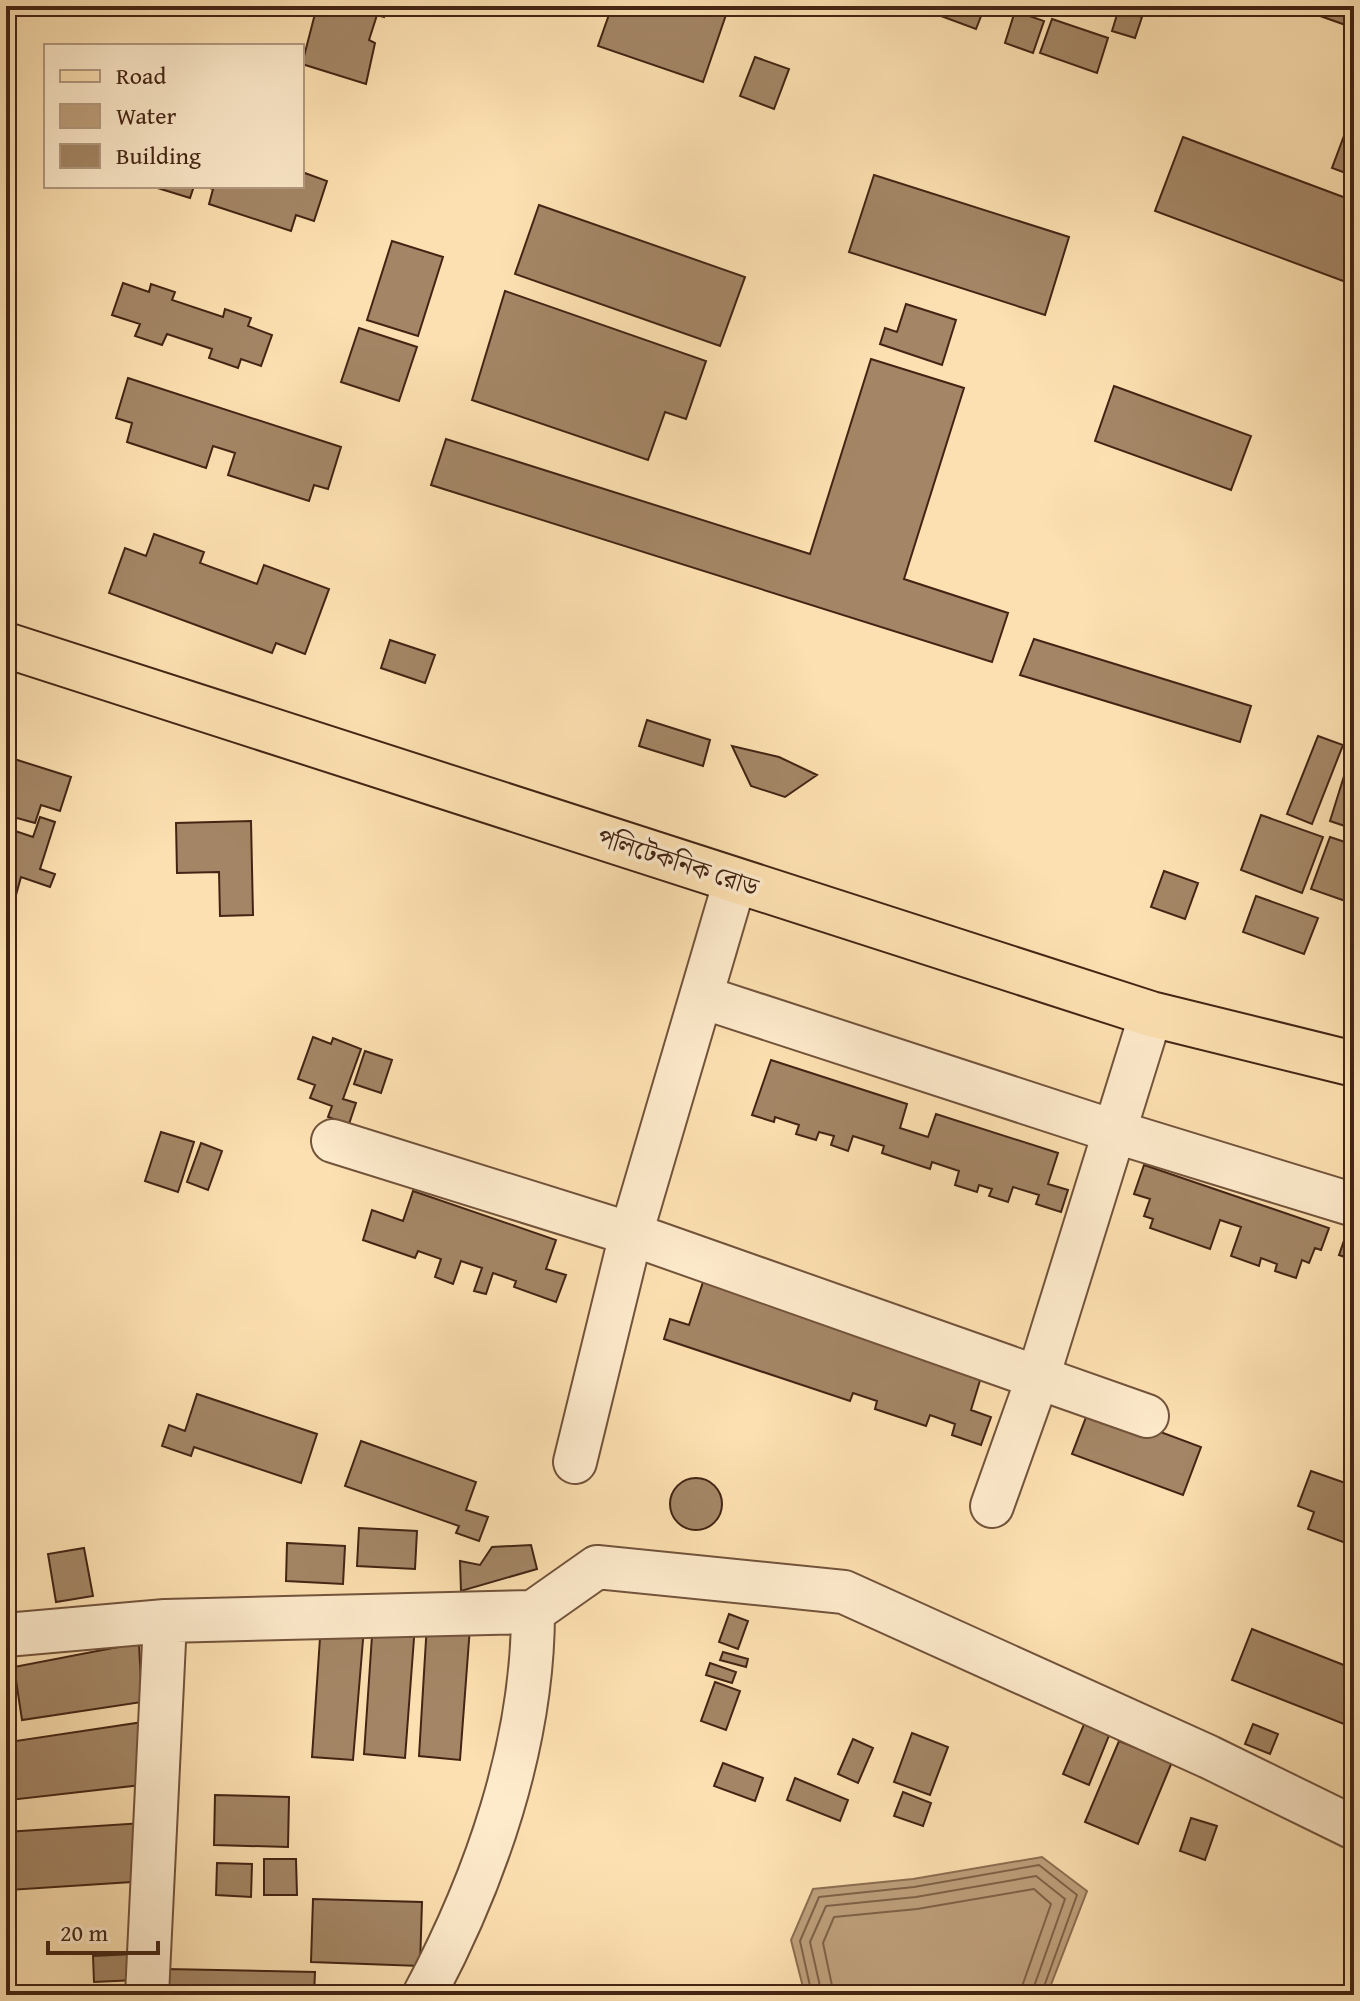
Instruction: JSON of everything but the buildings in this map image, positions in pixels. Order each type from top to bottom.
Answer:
[{"type":"main road","name":"পলিটেকনিক রোড","points":[[6,645],[1151,1014],[1354,1064]]},
{"type":"street","points":[[575,1462],[631,1234],[735,881]]},
{"type":"street","points":[[702,997],[1113,1131],[1354,1205]]},
{"type":"street","points":[[992,1506],[1038,1377],[1151,1014]]},
{"type":"street","points":[[333,1141],[631,1234],[1147,1416]]},
{"type":"street","points":[[6,1635],[165,1621],[533,1612],[597,1567],[844,1592],[1209,1757],[1354,1828]]},
{"type":"street","points":[[424,1995],[442,1961],[504,1807],[533,1659],[533,1612]]},
{"type":"street","points":[[147,1995],[165,1621]]},
{"type":"water","points":[[1042,1857],[1087,1891],[1047,1995],[805,1995],[791,1940],[813,1889],[913,1879]]}]
